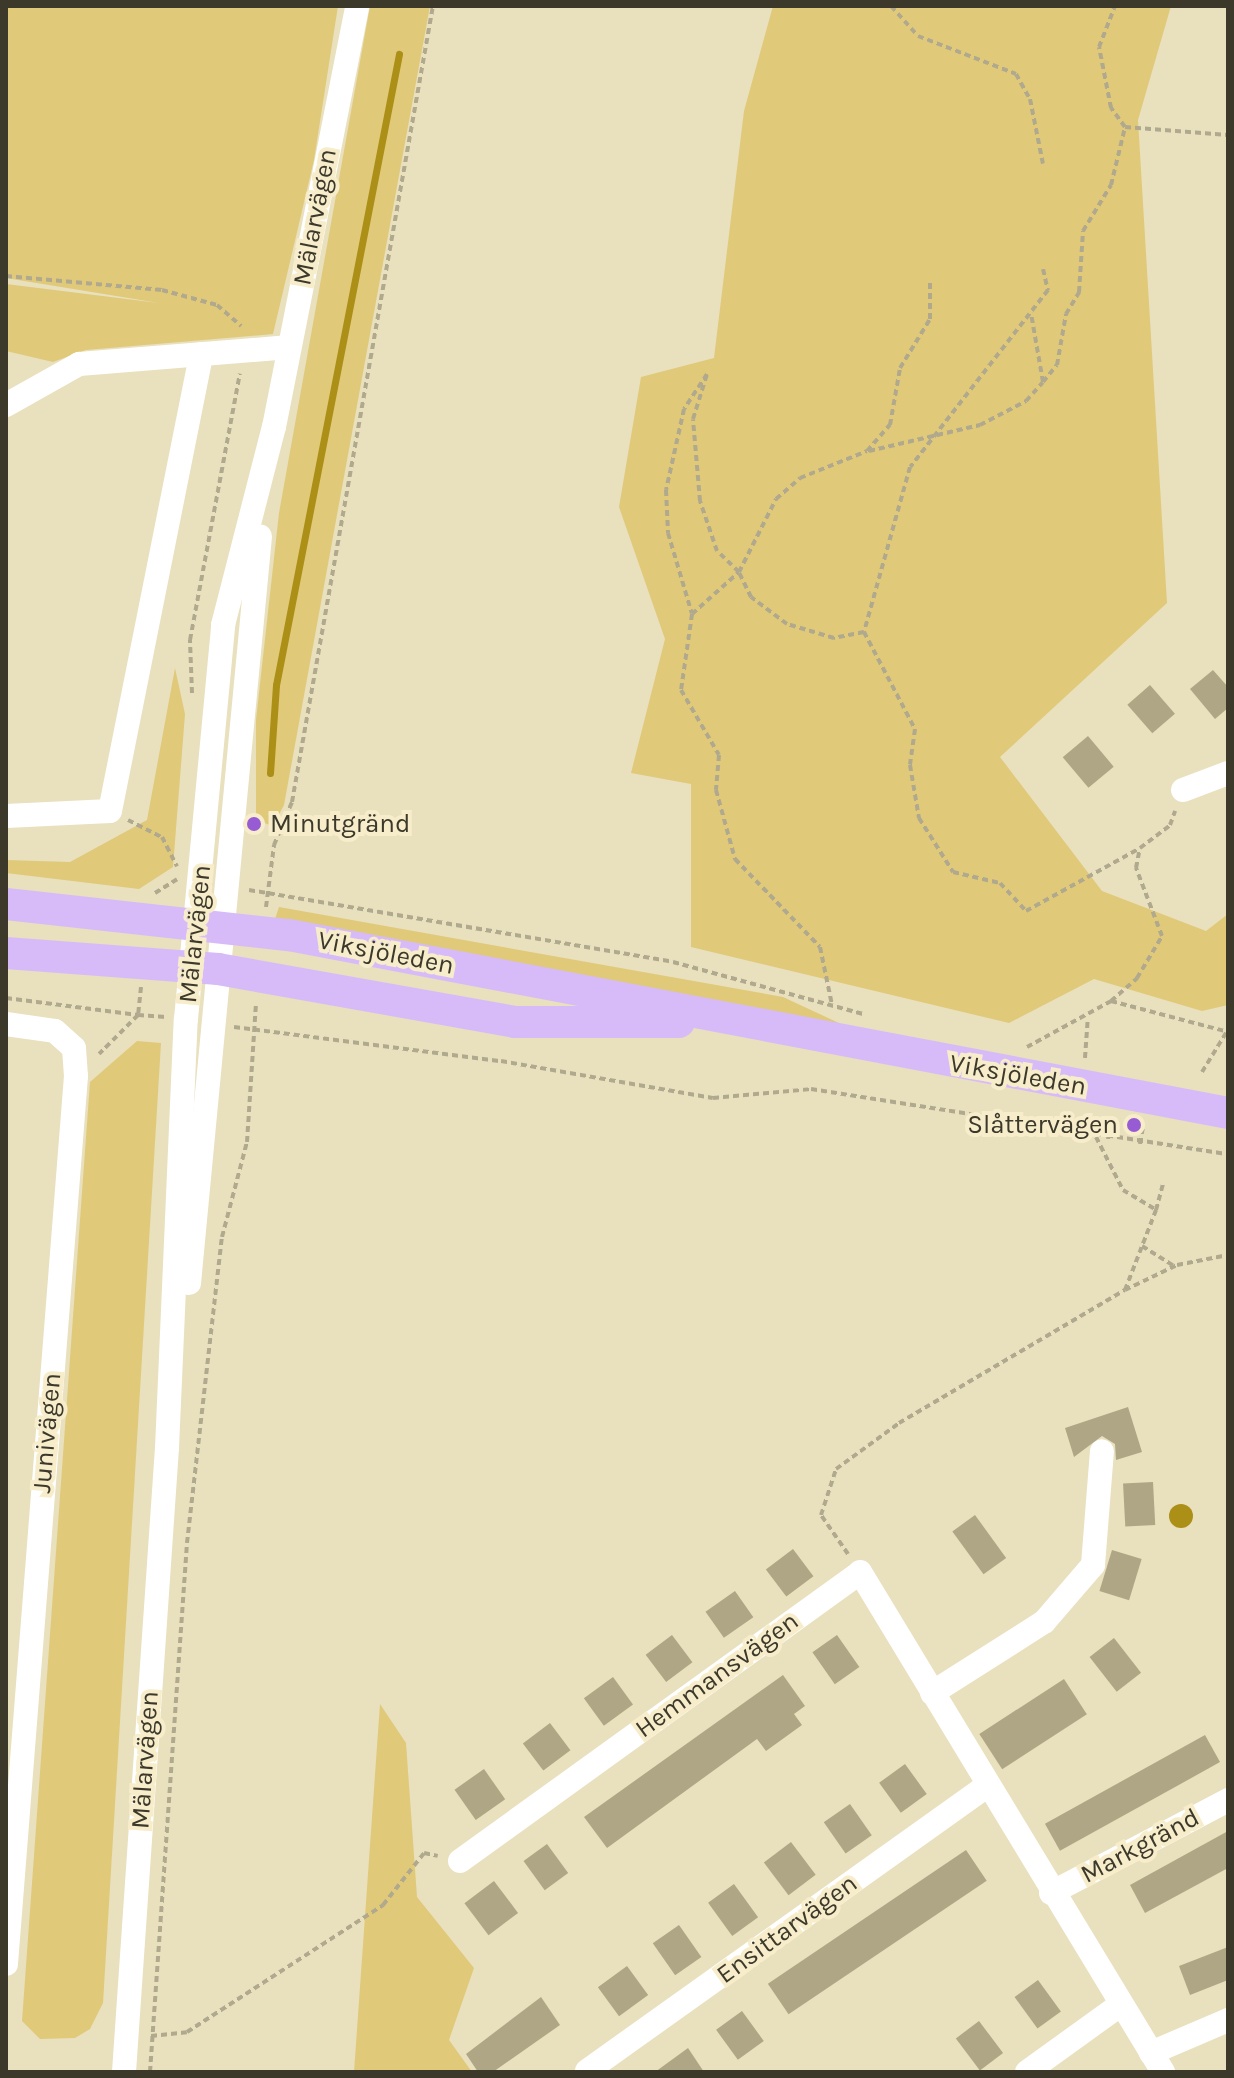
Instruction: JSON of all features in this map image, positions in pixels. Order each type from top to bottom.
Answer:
[{"type":"main road","name":"Viksjöleden","points":[[6,904],[262,931],[1228,1113]]},
{"type":"main road","name":"Viksjöleden","points":[[6,953],[205,968],[515,1022],[762,1023]]},
{"type":"street","name":"Mälarvägen","points":[[167,1448],[201,1191],[213,1022],[205,968],[209,923],[274,427],[357,6]]},
{"type":"street","points":[[6,405],[79,364],[289,347]]},
{"type":"street","points":[[6,816],[110,811],[201,354]]},
{"type":"street","points":[[1183,790],[1228,773]]},
{"type":"street","name":"Mälarvägen","points":[[124,2072],[167,1448],[186,1019],[205,968]]},
{"type":"street","name":"Junivägen","points":[[6,1024],[55,1031],[74,1048],[76,1076],[10,1843],[6,1964]]},
{"type":"street","points":[[932,1693],[1044,1622],[1093,1565],[1102,1451]]},
{"type":"street","points":[[860,1572],[1051,1893],[1157,2063],[1228,2020]]},
{"type":"street","name":"Hemmansvägen","points":[[460,1861],[860,1572]]},
{"type":"street","name":"Ensittarvägen","points":[[587,2071],[987,1786]]},
{"type":"street","name":"Markgränd","points":[[1051,1893],[1228,1800]]},
{"type":"street","points":[[1027,2072],[1120,2005]]},
{"type":"path","points":[[262,931],[274,845],[292,802],[433,6]]},
{"type":"path","points":[[891,6],[918,36],[1016,74],[1030,99],[1043,164]]},
{"type":"path","points":[[1115,6],[1099,47],[1111,108],[1125,127],[1228,135]]},
{"type":"path","points":[[692,614],[739,572],[776,499],[800,478],[867,451],[980,425],[1026,401],[1043,382],[1057,365],[1066,314],[1079,292],[1083,231],[1111,185],[1125,127]]},
{"type":"path","points":[[1043,269],[1048,290],[910,467],[864,632],[915,729],[910,765],[919,818],[953,872],[1000,883],[1026,911],[1140,848],[1170,825],[1183,790]]},
{"type":"path","points":[[867,451],[890,425],[900,368],[930,319],[930,282]]},
{"type":"path","points":[[1031,313],[1043,382]]},
{"type":"path","points":[[832,1005],[820,947],[735,859],[716,790],[719,755],[681,690],[692,614],[668,533],[666,490],[684,409],[707,374],[693,419],[700,501],[717,551],[739,572],[751,597],[787,624],[834,638],[864,632]]},
{"type":"path","points":[[110,811],[162,837],[178,868]]},
{"type":"path","points":[[1013,1047],[1024,1049],[1088,1017],[1137,978],[1162,936],[1136,868],[1140,848]]},
{"type":"path","points":[[268,893],[673,962],[877,1019]]},
{"type":"path","points":[[150,2072],[187,1543],[222,1237],[247,1142],[257,976]]},
{"type":"path","points":[[6,998],[186,1019]]},
{"type":"path","points":[[1111,1001],[1227,1032],[1202,1072]]},
{"type":"path","points":[[76,1076],[138,1015]]},
{"type":"path","points":[[1085,1064],[1088,1017]]},
{"type":"path","points":[[213,1022],[256,1032],[501,1061],[713,1098],[811,1089],[1140,1145],[1228,1154]]},
{"type":"path","points":[[1108,1139],[1111,1121]]},
{"type":"path","points":[[1140,1145],[1143,1127]]},
{"type":"path","points":[[1096,1137],[1123,1190],[1156,1210]]},
{"type":"path","points":[[1125,1290],[1156,1210],[1163,1183]]},
{"type":"path","points":[[1142,1246],[1175,1266]]},
{"type":"path","points":[[860,1572],[821,1515],[836,1469],[1125,1290],[1175,1266],[1228,1255]]},
{"type":"path","points":[[125,2033],[152,2037],[187,2032],[383,1905],[424,1853]]},
{"type":"shaded area","points":[[6,6],[338,6],[314,160],[273,334],[86,350],[53,362],[6,351],[6,284],[159,303],[6,278]]},
{"type":"shaded area","points":[[370,6],[430,6],[284,805],[273,826],[256,820],[256,720],[279,513]]},
{"type":"shaded area","points":[[773,6],[1171,6],[1138,120],[1167,603],[1000,757],[1102,891],[1206,931],[1228,914],[1228,1005],[1202,1011],[1094,979],[1009,1023],[691,947],[691,784],[631,773],[665,639],[619,507],[641,377],[714,358],[744,111]]},
{"type":"shaded area","points":[[175,668],[185,714],[173,867],[139,889],[6,873],[6,860],[70,862],[147,820]]},
{"type":"shaded area","points":[[279,907],[783,997],[841,1024],[274,922]]},
{"type":"shaded area","points":[[137,1041],[161,1043],[103,2003],[90,2029],[75,2038],[40,2039],[22,2021],[90,1082]]},
{"type":"shaded area","points":[[1176,1504],[1186,1504],[1193,1511],[1193,1521],[1186,1528],[1176,1528],[1169,1521],[1169,1511]]},
{"type":"shaded area","points":[[380,1704],[406,1743],[417,1897],[474,1968],[449,2040],[472,2072],[354,2072]]},
{"type":"building","points":[[1213,670],[1228,687],[1228,708],[1215,719],[1190,689]]},
{"type":"building","points":[[1150,685],[1175,714],[1152,733],[1127,705]]},
{"type":"building","points":[[1088,736],[1114,767],[1088,788],[1063,757]]},
{"type":"building","points":[[1128,1407],[1142,1452],[1116,1460],[1115,1444],[1102,1436],[1074,1457],[1065,1428]]},
{"type":"building","points":[[1153,1482],[1155,1525],[1125,1527],[1123,1484]]},
{"type":"building","points":[[975,1515],[1006,1558],[984,1574],[952,1531]]},
{"type":"building","points":[[793,1549],[813,1576],[786,1597],[766,1569]]},
{"type":"building","points":[[1112,1550],[1142,1559],[1129,1600],[1099,1591]]},
{"type":"building","points":[[735,1591],[753,1617],[724,1638],[706,1612]]},
{"type":"building","points":[[672,1635],[692,1662],[666,1682],[646,1655]]},
{"type":"building","points":[[837,1635],[859,1667],[835,1684],[812,1652]]},
{"type":"building","points":[[1114,1638],[1141,1673],[1117,1692],[1090,1657]]},
{"type":"building","points":[[783,1675],[805,1706],[794,1714],[802,1725],[766,1751],[757,1739],[607,1848],[584,1817]]},
{"type":"building","points":[[613,1677],[633,1705],[604,1726],[584,1698]]},
{"type":"building","points":[[1064,1679],[1087,1714],[1002,1769],[979,1734]]},
{"type":"building","points":[[550,1723],[570,1750],[543,1771],[523,1743]]},
{"type":"building","points":[[1205,1735],[1220,1762],[1060,1851],[1045,1824]]},
{"type":"building","points":[[905,1764],[927,1794],[901,1813],[879,1783]]},
{"type":"building","points":[[484,1769],[505,1799],[476,1820],[455,1790]]},
{"type":"building","points":[[850,1804],[872,1835],[846,1853],[824,1822]]},
{"type":"building","points":[[1228,1831],[1228,1868],[1145,1913],[1130,1885]]},
{"type":"building","points":[[791,1842],[816,1875],[789,1895],[764,1862]]},
{"type":"building","points":[[547,1844],[568,1873],[545,1890],[524,1861]]},
{"type":"building","points":[[966,1850],[987,1881],[789,2014],[768,1984]]},
{"type":"building","points":[[494,1881],[518,1913],[489,1935],[464,1903]]},
{"type":"building","points":[[734,1884],[758,1917],[732,1936],[708,1903]]},
{"type":"building","points":[[679,1925],[701,1957],[675,1975],[653,1943]]},
{"type":"building","points":[[1228,1947],[1228,1980],[1190,1995],[1179,1966]]},
{"type":"building","points":[[627,1966],[648,1995],[619,2016],[598,1987]]},
{"type":"building","points":[[1038,1980],[1061,2012],[1037,2029],[1015,1997]]},
{"type":"building","points":[[541,1997],[560,2025],[493,2072],[478,2072],[466,2054]]},
{"type":"building","points":[[742,2011],[764,2041],[738,2060],[716,2030]]},
{"type":"building","points":[[979,2021],[1003,2053],[980,2070],[956,2038]]},
{"type":"building","points":[[688,2048],[704,2072],[655,2072]]},
{"type":"waterway","points":[[270,773],[276,685],[399,54]]},
{"type":"place","name":"Minutgränd","points":[[254,824]]},
{"type":"place","name":"Slåttervägen","points":[[1134,1125]]}]
